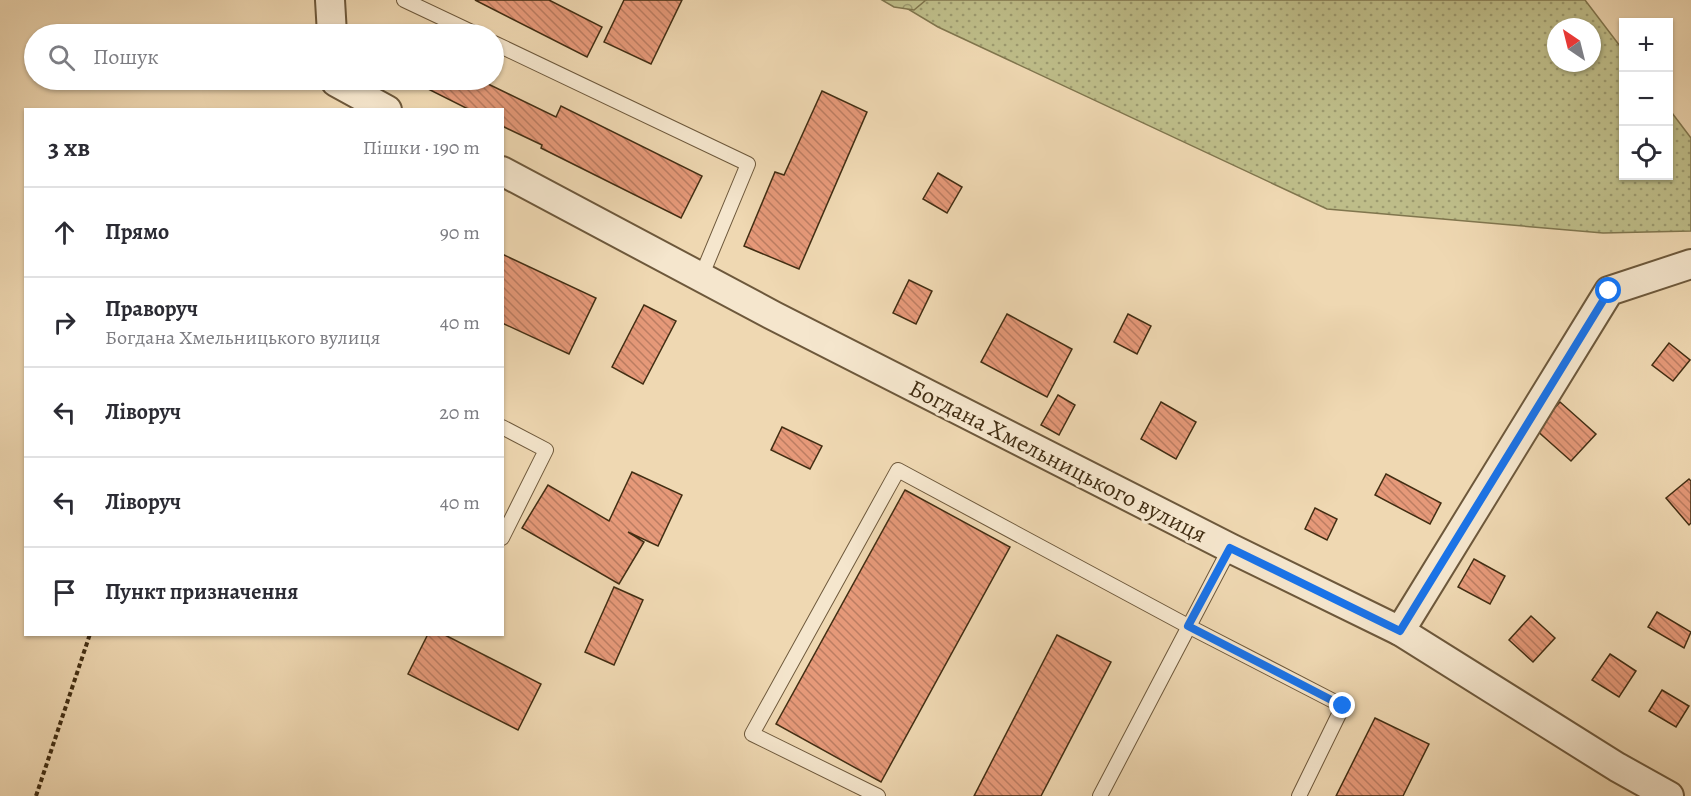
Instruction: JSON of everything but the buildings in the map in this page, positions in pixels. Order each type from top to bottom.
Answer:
[{"type":"street","points":[[330,0],[331,24]]},
{"type":"street","points":[[349,90],[371,106]]},
{"type":"street","name":"Богдана Хмельницького вулиця","points":[[504,172],[785,322],[1230,548],[1400,631],[1617,767],[1669,796]]},
{"type":"street","points":[[1400,631],[1609,291],[1691,264]]},
{"type":"lane","points":[[404,0],[456,24]]},
{"type":"lane","points":[[504,48],[748,164],[701,277]]},
{"type":"lane","points":[[504,428],[546,450],[504,534]]},
{"type":"lane","points":[[878,796],[752,734],[898,470],[1188,626],[1343,706],[1299,796]]},
{"type":"lane","points":[[1100,796],[1230,548]]},
{"type":"path","points":[[36,796],[89,636]]},
{"type":"green space","points":[[882,0],[926,0],[914,10],[894,7]]},
{"type":"green space","points":[[893,0],[1585,0],[1599,18],[1547,18],[1547,72],[1601,72],[1601,21],[1619,45],[1619,180],[1673,180],[1673,114],[1691,138],[1691,231],[1603,233],[1327,209],[938,27]]},
{"type":"route","points":[[1343,706],[1188,626],[1230,548],[1400,631],[1609,291]]}]
